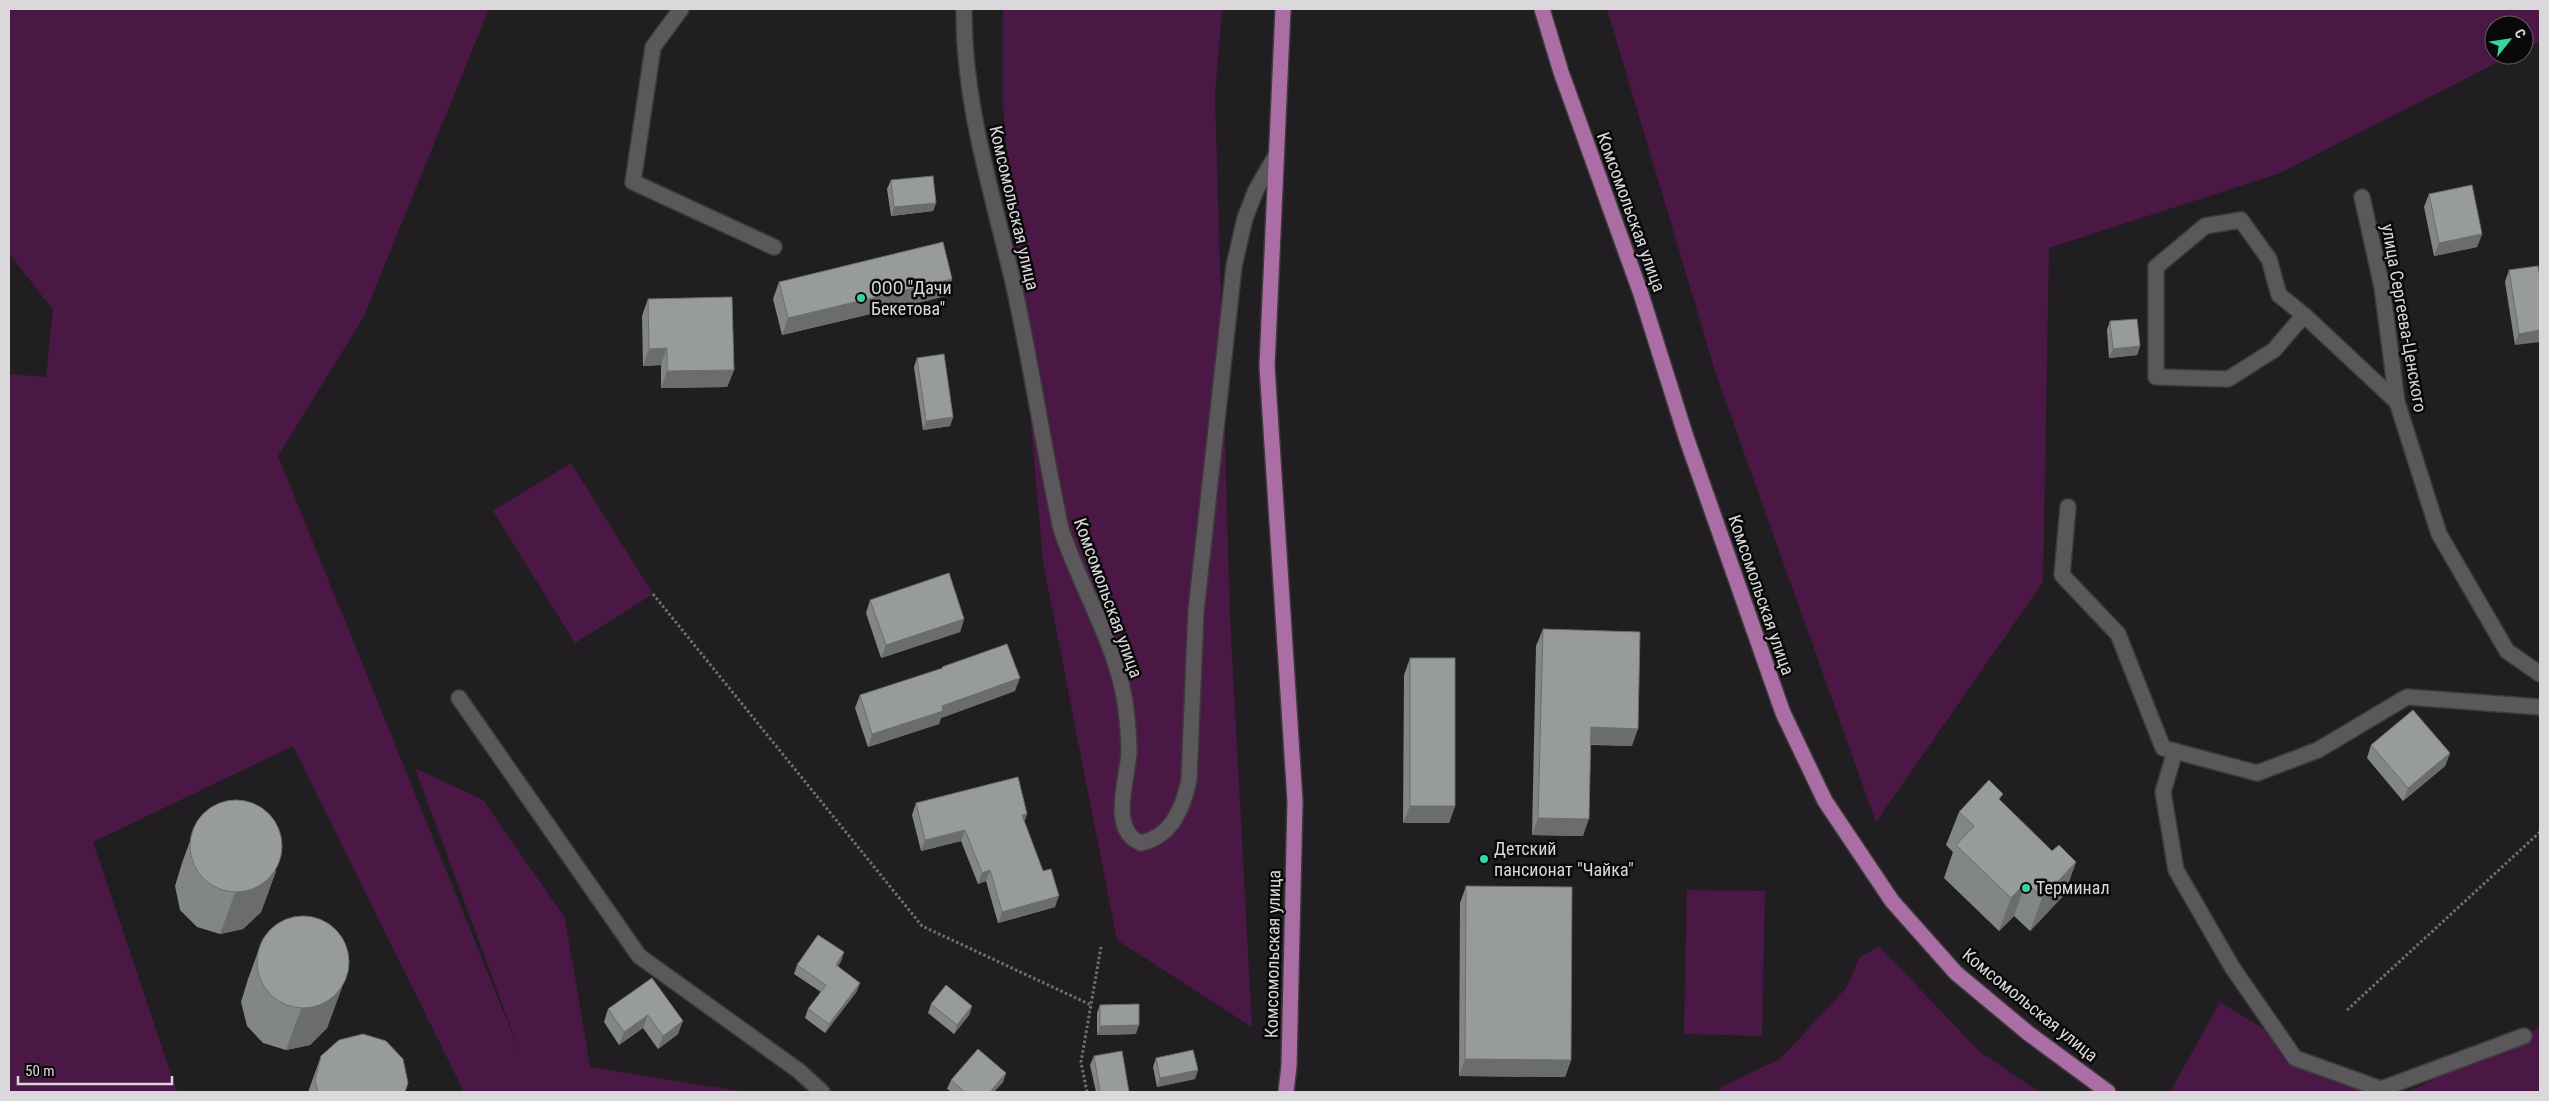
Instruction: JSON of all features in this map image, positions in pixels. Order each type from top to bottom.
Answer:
[{"type":"main road","name":"Комсомольская улица","points":[[1282,9],[1267,366],[1295,801],[1289,1066],[1286,1092]]},
{"type":"main road","name":"Комсомольская улица","points":[[1542,9],[1561,72],[1641,294],[1686,437],[1783,712],[1824,801],[1892,901],[1956,973],[2028,1033],[2108,1092]]},
{"type":"street","points":[[681,9],[653,47],[633,182],[774,247]]},
{"type":"street","name":"Комсомольская улица","points":[[964,9],[963,45],[974,124],[1014,289],[1060,529],[1073,565],[1108,644],[1126,703],[1129,752],[1122,816],[1128,834],[1141,843],[1161,834],[1173,823],[1184,802],[1189,780],[1196,611],[1234,266],[1244,218],[1256,190],[1276,157]]},
{"type":"street","name":"улица Сергеева-Ценского","points":[[2362,197],[2382,287],[2397,402],[2439,534],[2507,651],[2540,674]]},
{"type":"street","points":[[2304,315],[2274,350],[2228,379],[2156,376],[2156,267],[2205,226],[2241,220],[2269,259],[2279,295],[2304,315],[2397,402]]},
{"type":"street","points":[[2068,507],[2062,575],[2118,634],[2163,748],[2257,773],[2318,750],[2407,697],[2540,706]]},
{"type":"street","points":[[459,698],[639,956],[799,1071],[822,1092]]},
{"type":"street","points":[[2175,751],[2163,792],[2176,870],[2232,967],[2295,1058],[2381,1089],[2524,1036]]},
{"type":"path","points":[[653,594],[922,926],[1091,1005]]},
{"type":"path","points":[[2347,1010],[2540,832]]},
{"type":"path","points":[[1086,1092],[1080,1062],[1101,947]]},
{"type":"shaded area","points":[[9,9],[489,9],[363,318],[278,456],[521,1055],[415,768],[483,800],[565,918],[590,1067],[745,1092],[464,1092],[293,746],[93,842],[177,1092],[9,1092],[9,374],[46,377],[53,310],[9,253]]},
{"type":"shaded area","points":[[1003,9],[1222,9],[1215,95],[1230,618],[1252,1027],[1117,940],[1043,562],[1003,108]]},
{"type":"shaded area","points":[[1607,9],[2540,9],[2540,41],[2534,44],[2534,15],[2484,15],[2484,65],[2492,65],[2280,173],[2049,248],[2043,582],[1876,822],[1716,374]]},
{"type":"shaded area","points":[[571,463],[653,594],[575,643],[493,511]]},
{"type":"shaded area","points":[[1687,890],[1765,891],[1762,1036],[1684,1034]]},
{"type":"shaded area","points":[[1879,946],[1979,1051],[2039,1092],[1717,1092],[1721,1087],[1780,1059],[1847,987],[1859,958]]},
{"type":"shaded area","points":[[2220,1002],[2366,1092],[2170,1092]]},
{"type":"shaded area","points":[[2540,1027],[2540,1092],[2408,1092]]},
{"type":"building","points":[[933,176],[936,203],[894,207],[891,180]]},
{"type":"building","points":[[2472,185],[2482,234],[2439,243],[2429,194]]},
{"type":"building","points":[[943,242],[952,279],[788,318],[779,282]]},
{"type":"building","points":[[2538,266],[2540,278],[2540,330],[2519,334],[2509,270]]},
{"type":"building","points":[[732,297],[734,370],[667,371],[667,348],[649,349],[648,299]]},
{"type":"building","points":[[2137,319],[2140,346],[2113,349],[2110,321]]},
{"type":"building","points":[[944,354],[953,417],[926,421],[917,358]]},
{"type":"building","points":[[949,573],[964,619],[886,645],[870,600]]},
{"type":"building","points":[[1543,629],[1640,632],[1638,729],[1591,727],[1589,819],[1538,818]]},
{"type":"building","points":[[1007,644],[1020,678],[942,706],[943,711],[872,734],[860,695],[943,668]]},
{"type":"building","points":[[1410,658],[1455,658],[1455,806],[1410,806]]},
{"type":"building","points":[[2413,710],[2450,753],[2408,788],[2371,745]]},
{"type":"building","points":[[1018,777],[1027,814],[1022,815],[1043,871],[1051,869],[1059,896],[1002,912],[990,870],[982,873],[965,830],[925,840],[916,803]]},
{"type":"building","points":[[1989,780],[2003,794],[1999,799],[2052,851],[2059,845],[2076,862],[2042,898],[2026,882],[2011,898],[1956,845],[1974,826],[1959,812]]},
{"type":"building","points":[[236,800],[254,804],[268,814],[278,828],[282,846],[278,864],[268,878],[254,888],[236,892],[218,888],[204,878],[194,864],[190,846],[194,828],[204,814],[218,804]]},
{"type":"building","points":[[1466,886],[1572,887],[1571,1060],[1465,1059]]},
{"type":"building","points":[[303,916],[321,920],[335,930],[345,944],[349,962],[345,980],[335,994],[321,1004],[303,1008],[285,1004],[271,994],[261,980],[257,962],[261,944],[271,930],[285,920]]},
{"type":"building","points":[[818,935],[844,952],[836,965],[860,983],[829,1024],[808,1009],[826,985],[797,965]]},
{"type":"building","points":[[652,978],[683,1021],[663,1036],[648,1015],[624,1032],[608,1009]]},
{"type":"building","points":[[946,985],[972,1006],[957,1025],[931,1004]]},
{"type":"building","points":[[1139,1004],[1139,1025],[1100,1026],[1100,1005]]},
{"type":"building","points":[[363,1034],[386,1041],[403,1059],[408,1083],[405,1092],[318,1092],[315,1080],[321,1056],[339,1040]]},
{"type":"building","points":[[978,1049],[1006,1073],[990,1092],[965,1092],[951,1080]]},
{"type":"building","points":[[1193,1050],[1198,1070],[1160,1078],[1156,1058]]},
{"type":"building","points":[[1122,1051],[1129,1092],[1100,1092],[1094,1056]]},
{"type":"place","name":"ООО \"Дачи Бекетова\"","points":[[861,298]]},
{"type":"place","name":"Детский пансионат \"Чайка\"","points":[[1484,859]]},
{"type":"place","name":"Терминал","points":[[2026,888]]}]
